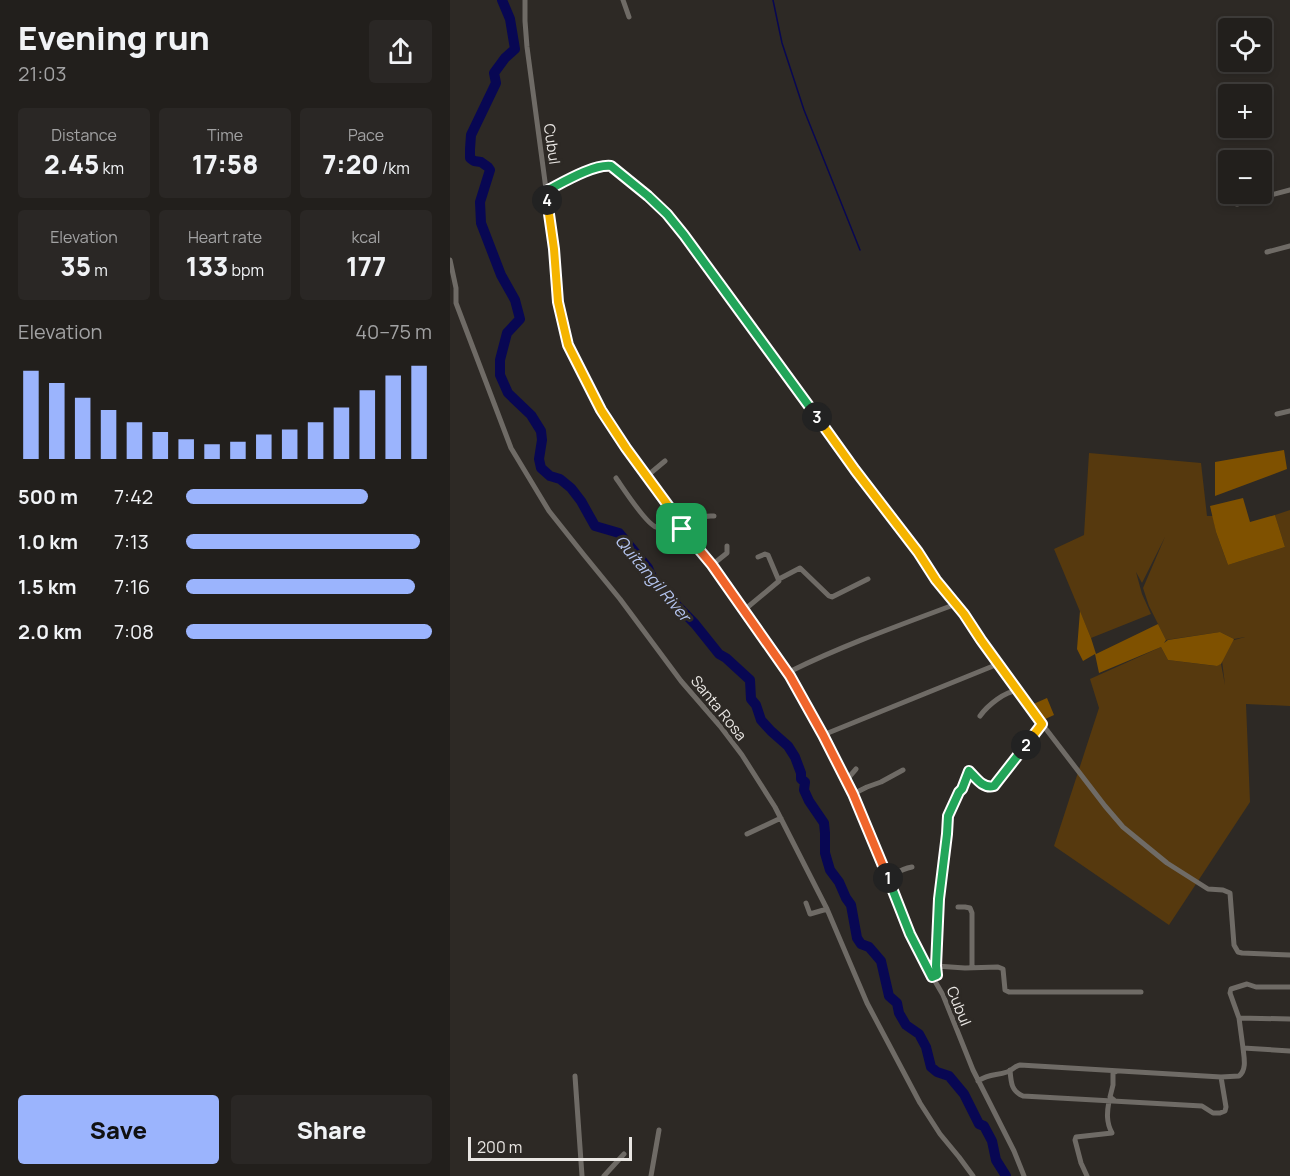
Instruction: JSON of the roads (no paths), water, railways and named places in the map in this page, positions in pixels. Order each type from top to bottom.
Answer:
[{"type":"street","name":"Cubul","points":[[525,0],[527,47],[554,249],[558,302],[568,345],[601,410],[682,528],[712,565],[790,676],[823,735],[853,794],[910,934],[943,995],[978,1081],[1014,1151],[1024,1176]]},
{"type":"street","points":[[623,0],[629,17]]},
{"type":"street","points":[[546,191],[579,174],[604,165],[611,166],[667,214],[783,368],[1042,724],[1105,806],[1123,827],[1153,853],[1208,889],[1230,893],[1234,945],[1238,952],[1290,955]]},
{"type":"street","points":[[1272,195],[1290,190]]},
{"type":"street","points":[[1267,252],[1290,246]]},
{"type":"street","name":"Santa Rosa","points":[[450,260],[456,288],[453,303],[511,448],[549,511],[621,599],[681,681],[742,755],[781,818],[827,909],[867,1003],[920,1103],[940,1134],[973,1176]]},
{"type":"street","points":[[1277,414],[1290,411]]},
{"type":"street","points":[[647,476],[665,461]]},
{"type":"street","points":[[616,478],[636,506],[652,525],[658,528],[682,528],[695,518],[714,516]]},
{"type":"street","points":[[712,565],[727,553],[727,546]]},
{"type":"street","points":[[758,557],[768,555],[779,579]]},
{"type":"street","points":[[743,611],[779,579],[800,568],[832,597],[868,579]]},
{"type":"street","points":[[790,676],[791,671],[830,652],[956,604]]},
{"type":"street","points":[[823,735],[998,664]]},
{"type":"street","points":[[980,716],[1000,697],[1013,690],[1018,691]]},
{"type":"street","points":[[932,977],[937,975],[939,899],[948,816],[969,771],[984,786],[989,788],[994,786],[1042,724]]},
{"type":"street","points":[[848,785],[850,776],[856,769]]},
{"type":"street","points":[[853,794],[903,770]]},
{"type":"street","points":[[747,834],[781,818]]},
{"type":"street","points":[[889,883],[892,876],[912,867]]},
{"type":"street","points":[[806,903],[810,915],[827,909]]},
{"type":"street","points":[[958,907],[970,908],[972,913],[972,968]]},
{"type":"street","points":[[936,966],[998,967],[1003,969],[1005,990],[1009,992],[1142,992]]},
{"type":"street","points":[[978,1081],[990,1074],[1010,1070],[1014,1066],[1026,1065],[1221,1077],[1239,1076],[1242,1075],[1244,1068],[1243,1048],[1239,1018],[1230,998],[1231,989],[1247,984],[1256,987],[1290,987]]},
{"type":"street","points":[[1239,1018],[1290,1019]]},
{"type":"street","points":[[1243,1048],[1290,1051]]},
{"type":"street","points":[[1010,1070],[1013,1090],[1023,1096],[1202,1106],[1213,1113],[1225,1111],[1226,1104],[1221,1077]]},
{"type":"street","points":[[1087,1176],[1075,1140],[1076,1137],[1112,1133],[1107,1112],[1112,1101],[1110,1097],[1113,1073],[1118,1070]]},
{"type":"street","points":[[575,1076],[582,1176]]},
{"type":"street","points":[[651,1176],[659,1130]]},
{"type":"street","points":[[603,1176],[624,1154]]},
{"type":"waterway","name":"Quitangil River","points":[[502,0],[510,19],[515,49],[494,73],[496,83],[471,135],[470,149],[470,158],[481,162],[490,170],[480,202],[481,223],[501,275],[515,300],[520,319],[507,333],[500,360],[500,375],[508,393],[531,415],[541,431],[539,459],[541,468],[571,488],[595,526],[619,533],[648,568],[654,582],[695,624],[719,654],[750,680],[751,699],[756,705],[761,720],[788,746],[795,757],[801,779],[805,782],[804,790],[824,823],[825,853],[830,870],[851,905],[857,938],[861,944],[869,947],[881,961],[889,996],[897,1003],[899,1013],[906,1025],[919,1034],[926,1047],[931,1067],[949,1076],[964,1094],[979,1124],[984,1126],[992,1141],[996,1160],[1006,1176]]},
{"type":"waterway","points":[[773,0],[782,43],[804,110],[860,250]]}]
